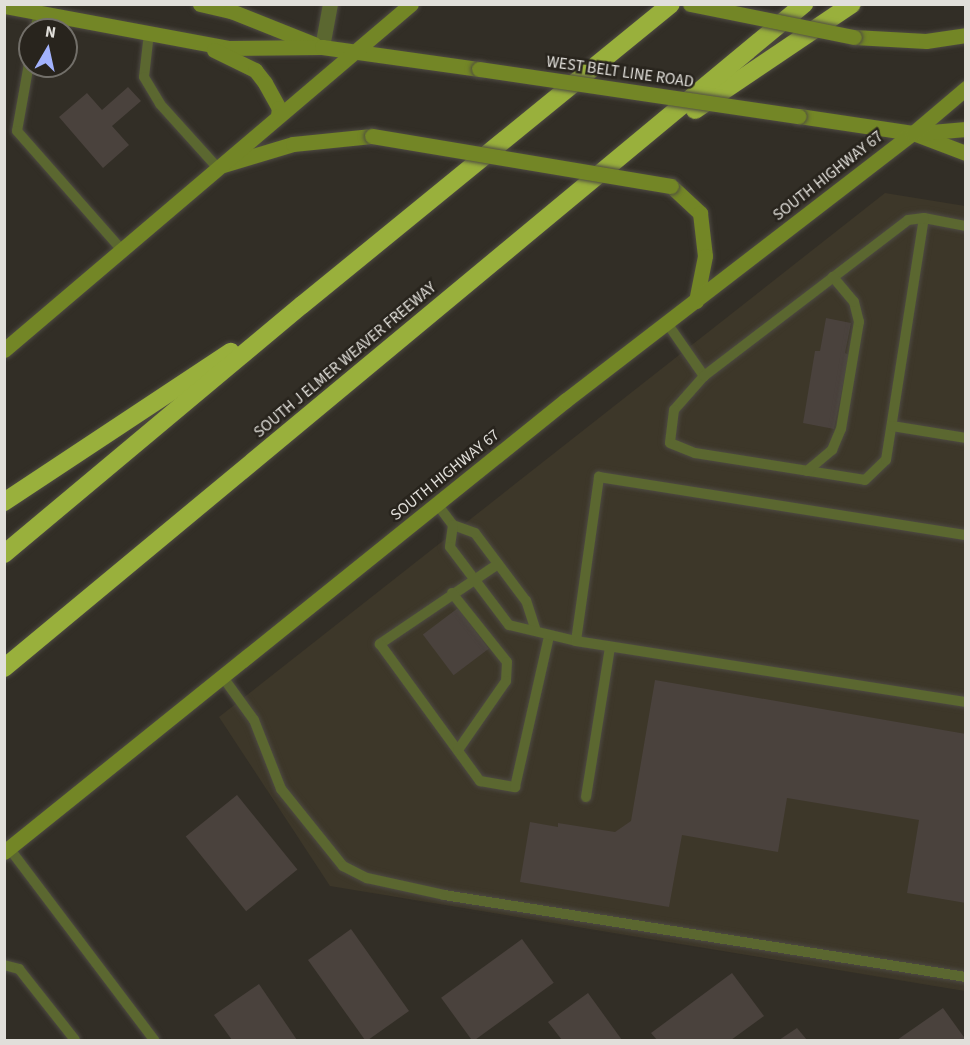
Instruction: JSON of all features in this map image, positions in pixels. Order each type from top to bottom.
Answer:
[{"type":"highway","points":[[4,554],[302,305],[671,4]]},
{"type":"highway","name":"SOUTH J ELMER WEAVER FREEWAY","points":[[4,668],[804,4]]},
{"type":"highway","points":[[602,171],[809,36],[852,4]]},
{"type":"highway","points":[[4,502],[302,305]]},
{"type":"main road","name":"WEST BELT LINE ROAD","points":[[200,4],[231,11],[322,47]]},
{"type":"main road","points":[[4,350],[411,4]]},
{"type":"main road","points":[[690,4],[854,37],[926,41],[966,35]]},
{"type":"main road","name":"WEST BELT LINE ROAD","points":[[4,6],[228,48],[322,47],[355,51],[913,133],[966,153]]},
{"type":"main road","points":[[201,43],[255,70],[279,108],[278,115]]},
{"type":"main road","name":"SOUTH HIGHWAY 67","points":[[7,850],[437,504],[913,133],[966,88]]},
{"type":"main road","name":"WEST BELT LINE ROAD","points":[[913,133],[966,129]]},
{"type":"main road","points":[[217,167],[294,144],[372,136],[602,171],[671,186],[700,213],[705,256],[696,301]]},
{"type":"street","points":[[322,47],[330,4]]},
{"type":"lane","points":[[38,18],[39,12]]},
{"type":"lane","points":[[149,33],[144,76],[160,104],[217,167]]},
{"type":"lane","points":[[26,78],[17,131],[121,249]]},
{"type":"lane","points":[[924,218],[886,460],[865,480],[694,453],[670,443],[674,410],[704,376],[908,220],[924,218],[966,226]]},
{"type":"lane","points":[[807,471],[832,450],[841,429],[859,322],[854,302],[833,277]]},
{"type":"lane","points":[[667,323],[704,376]]},
{"type":"lane","points":[[892,426],[966,438]]},
{"type":"lane","points":[[576,641],[599,477],[966,535]]},
{"type":"lane","points":[[437,504],[453,525],[475,533],[526,601],[536,631]]},
{"type":"lane","points":[[453,525],[450,547],[509,625],[549,636],[610,647],[966,702]]},
{"type":"lane","points":[[498,564],[452,593],[380,644],[480,781],[514,787],[549,636]]},
{"type":"lane","points":[[452,593],[507,662],[506,681],[458,750]]},
{"type":"lane","points":[[586,797],[610,647]]},
{"type":"lane","points":[[222,676],[254,720],[281,789],[343,866],[367,878],[444,895],[966,977]]},
{"type":"lane","points":[[7,850],[154,1041]]},
{"type":"lane","points":[[4,965],[19,969],[75,1041]]},
{"type":"shaded area","points":[[885,193],[965,206],[965,991],[330,886],[219,717]]},
{"type":"building","points":[[128,87],[141,101],[112,126],[129,145],[103,168],[59,117],[87,93],[102,110]]},
{"type":"building","points":[[826,318],[851,323],[845,353],[849,355],[834,429],[803,423],[815,351],[820,351]]},
{"type":"building","points":[[458,608],[489,649],[454,675],[423,634]]},
{"type":"building","points":[[655,680],[966,734],[966,903],[907,893],[919,820],[787,798],[778,852],[682,835],[669,907],[520,882],[530,822],[558,827],[558,823],[615,832],[631,821]]},
{"type":"building","points":[[237,795],[297,870],[246,911],[186,837]]},
{"type":"building","points":[[351,929],[409,1011],[368,1040],[365,1040],[308,960]]},
{"type":"building","points":[[522,939],[554,983],[475,1040],[472,1040],[441,998]]},
{"type":"building","points":[[732,973],[764,1016],[731,1040],[657,1040],[651,1033]]},
{"type":"building","points":[[259,984],[297,1040],[232,1040],[214,1015]]},
{"type":"building","points":[[588,993],[622,1040],[562,1040],[548,1022]]},
{"type":"building","points":[[943,1008],[966,1040],[897,1040]]},
{"type":"building","points":[[797,1028],[807,1040],[779,1040]]}]
